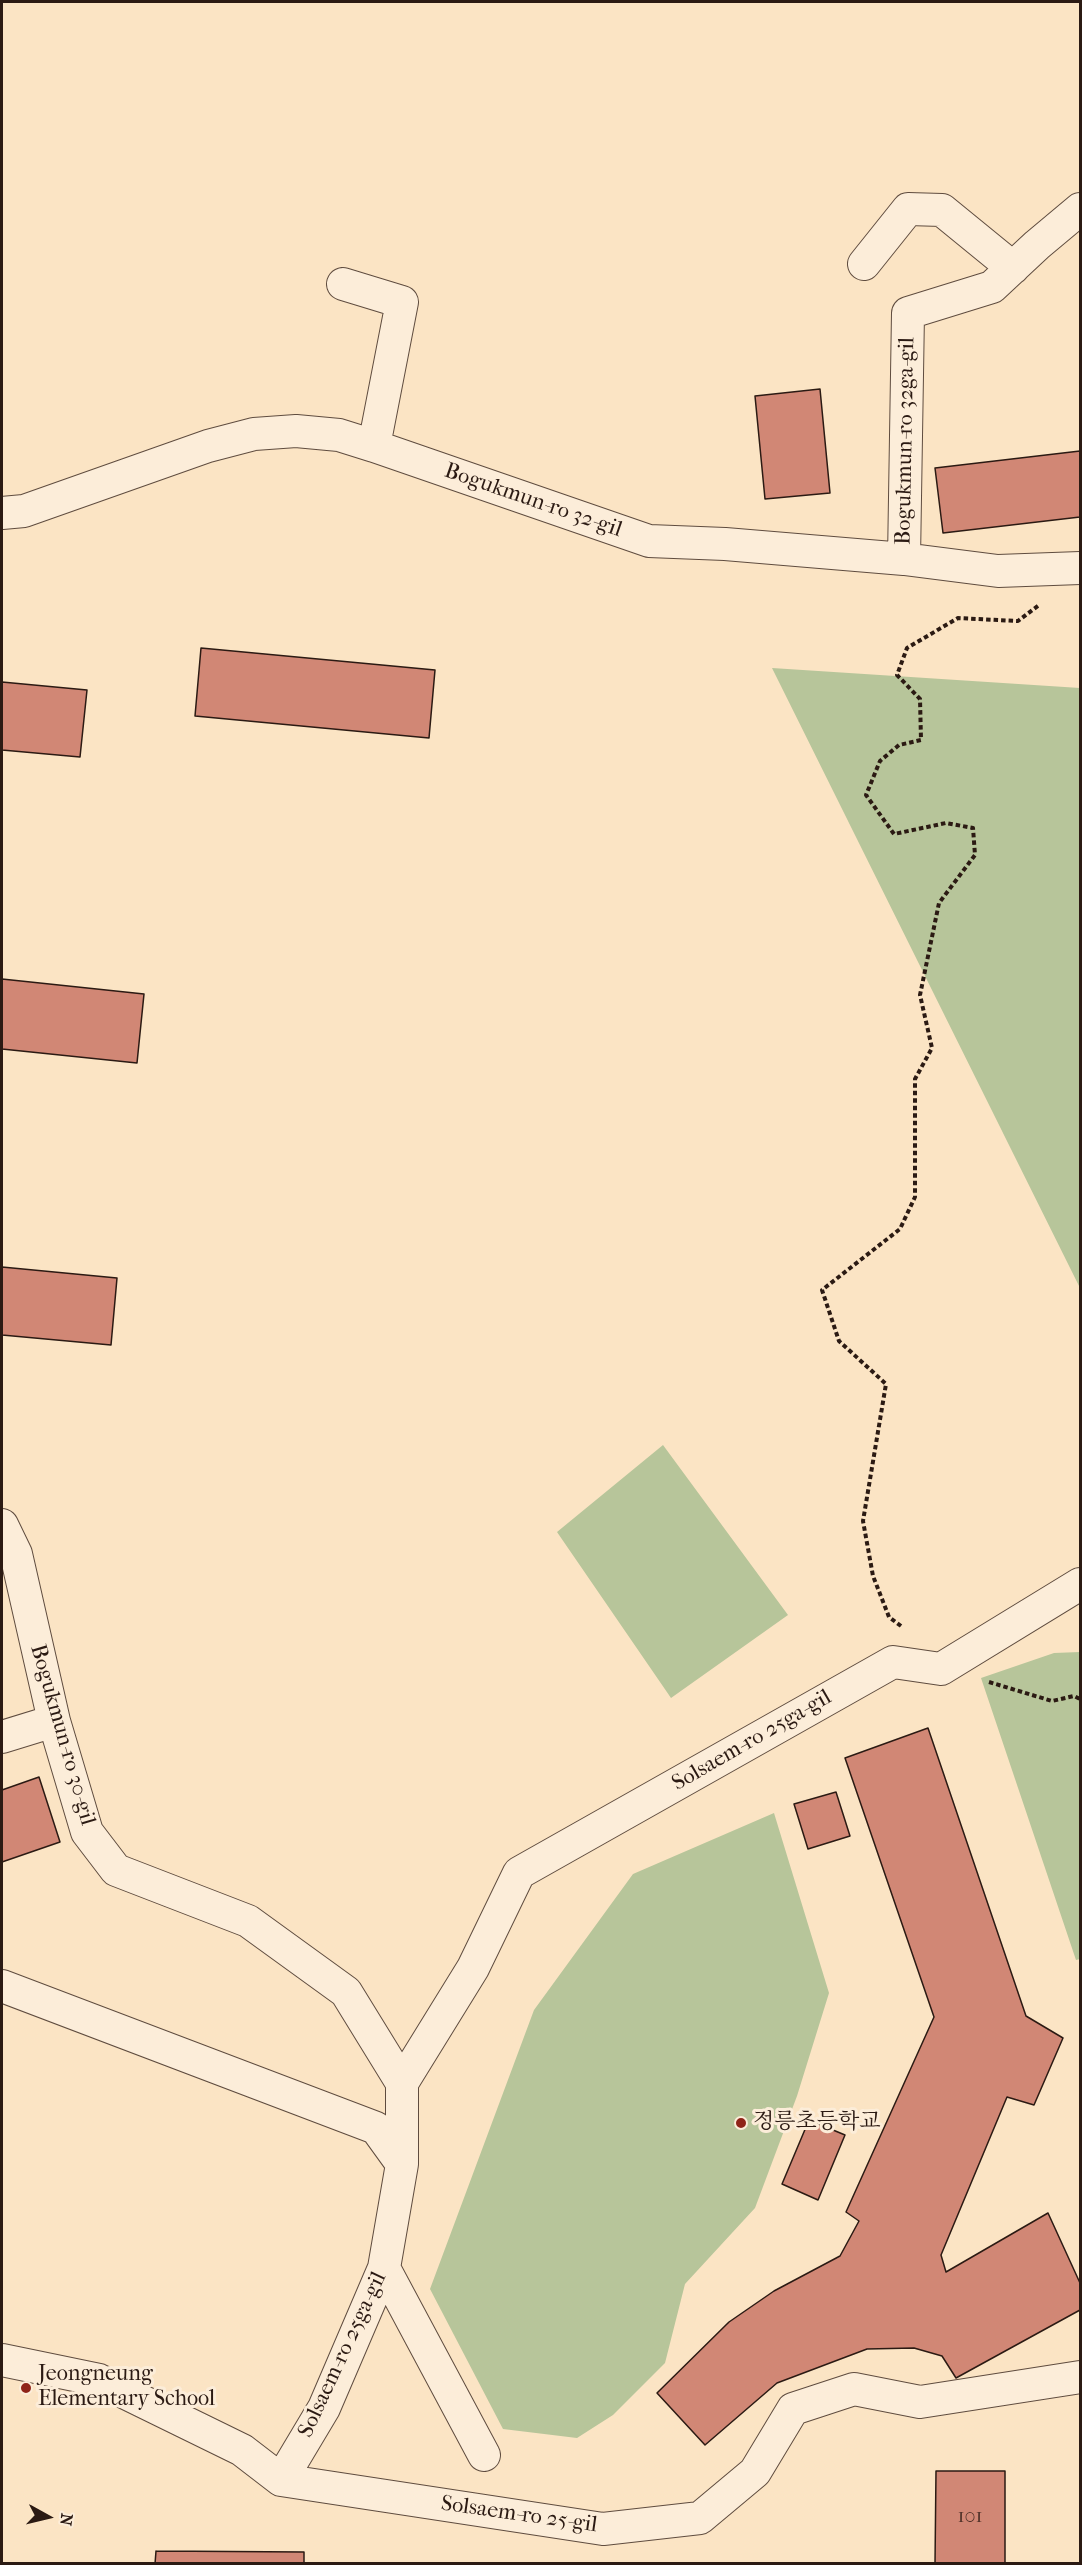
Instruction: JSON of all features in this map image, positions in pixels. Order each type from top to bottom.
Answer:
[{"type":"street","points":[[864,264],[908,209],[942,210],[1013,268]]},
{"type":"street","name":"Bogukmun-ro 32ga-gil","points":[[904,559],[908,314],[992,287],[1080,209]]},
{"type":"street","points":[[343,284],[402,302],[374,446]]},
{"type":"street","name":"Bogukmun-ro 32-gil","points":[[2,513],[24,511],[208,446],[254,434],[296,430],[339,435],[374,446],[649,541],[725,544],[904,559],[998,571],[1080,568]]},
{"type":"street","name":"Bogukmun-ro 30-gil","points":[[2,1525],[16,1554],[54,1721],[87,1832],[116,1870],[248,1921],[346,1992],[402,2083]]},
{"type":"street","points":[[941,1669],[1080,1584]]},
{"type":"street","name":"Solsaem-ro 25ga-gil","points":[[281,2480],[324,2408],[384,2268],[402,2164],[402,2083],[473,1968],[519,1873],[892,1662],[941,1669]]},
{"type":"street","points":[[2,1737],[54,1721]]},
{"type":"street","points":[[2,1986],[376,2128],[402,2164]]},
{"type":"street","points":[[384,2268],[484,2455]]},
{"type":"street","name":"Solsaem-ro 25-gil","points":[[2,2360],[99,2380],[242,2450],[281,2480],[603,2529],[700,2517],[755,2472],[793,2409],[854,2389],[920,2402],[1080,2377]]},
{"type":"path","points":[[907,1631],[889,1617],[873,1576],[863,1521],[886,1384],[839,1341],[822,1290],[900,1229],[915,1197],[915,1079],[932,1048],[920,995],[939,903],[975,855],[973,828],[945,823],[894,834],[866,795],[880,761],[898,745],[921,740],[920,699],[897,675],[907,648],[958,618],[1018,621],[1043,602]]},
{"type":"path","points":[[941,1669],[1052,1701],[1074,1696],[1080,1699]]},
{"type":"green space","points":[[772,668],[1080,688],[1080,1288]]},
{"type":"green space","points":[[663,1445],[788,1615],[671,1698],[557,1532]]},
{"type":"green space","points":[[1080,1652],[1080,1959],[1076,1960],[981,1678],[1054,1653]]},
{"type":"green space","points":[[774,1813],[829,1993],[797,2096],[755,2208],[685,2284],[665,2363],[613,2415],[577,2438],[503,2429],[430,2289],[534,2010],[633,1874]]},
{"type":"building","points":[[820,389],[830,493],[765,499],[755,396]]},
{"type":"building","points":[[1080,451],[1080,517],[943,533],[935,468]]},
{"type":"building","points":[[201,648],[435,670],[429,738],[195,716]]},
{"type":"building","points":[[2,682],[87,690],[80,757],[2,750]]},
{"type":"building","points":[[2,979],[144,994],[137,1063],[2,1049]]},
{"type":"building","points":[[2,1267],[117,1278],[111,1345],[2,1335]]},
{"type":"building","points":[[928,1728],[1026,2016],[1063,2038],[1034,2105],[1007,2097],[941,2255],[946,2272],[1048,2213],[1080,2283],[1080,2310],[956,2378],[942,2356],[914,2348],[867,2349],[777,2383],[705,2445],[657,2393],[729,2322],[774,2291],[840,2256],[859,2221],[846,2212],[934,2017],[845,1758]]},
{"type":"building","points":[[39,1777],[60,1842],[2,1862],[2,1790]]},
{"type":"building","points":[[836,1792],[850,1836],[808,1849],[794,1804]]},
{"type":"building","points":[[809,2120],[845,2135],[818,2200],[782,2184]]},
{"type":"building","points":[[936,2471],[1005,2471],[1005,2564],[935,2564]]},
{"type":"building","points":[[156,2551],[304,2552],[304,2564],[155,2564]]},
{"type":"place","name":"정릉초등학교","points":[[741,2123]]},
{"type":"place","name":"Jeongneung Elementary School","points":[[26,2388]]}]
